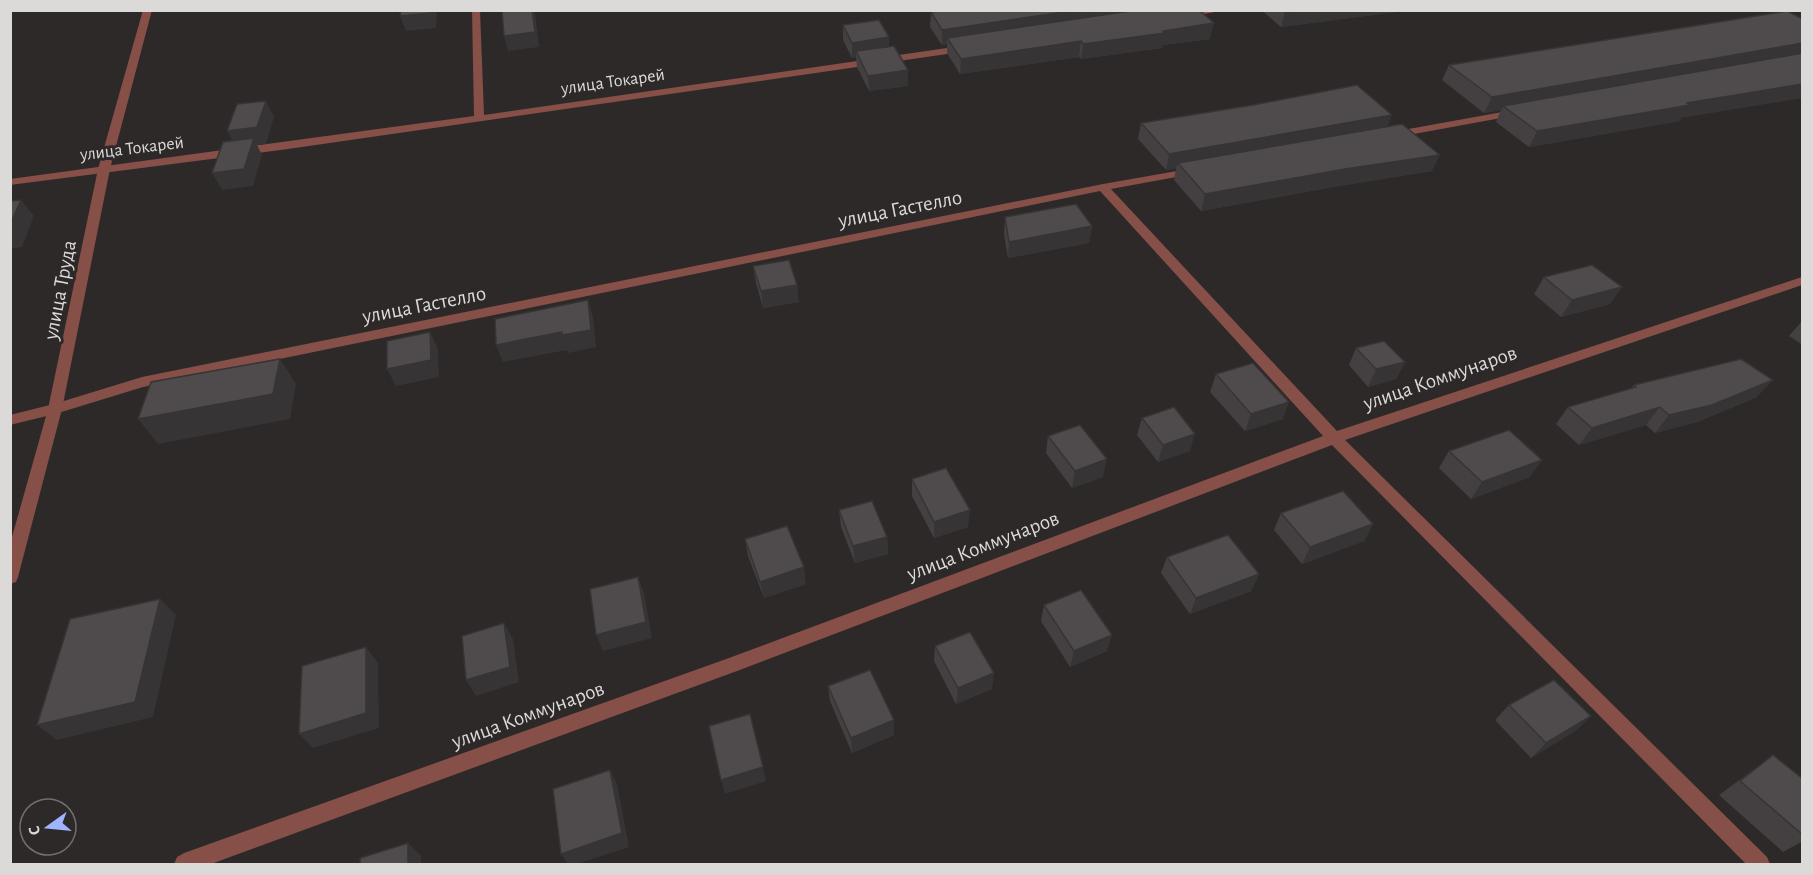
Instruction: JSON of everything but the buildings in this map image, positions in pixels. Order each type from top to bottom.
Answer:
[{"type":"street","name":"улица Труда","points":[[10,577],[55,409],[104,169],[148,10]]},
{"type":"street","points":[[476,10],[479,118]]},
{"type":"street","points":[[1174,17],[1220,10]]},
{"type":"street","name":"улица Токарей","points":[[10,182],[288,146],[978,47]]},
{"type":"street","points":[[1383,137],[1534,109]]},
{"type":"street","name":"улица Гастелло","points":[[10,420],[55,409],[142,382],[1103,187],[1208,168]]},
{"type":"street","points":[[1103,187],[1334,438],[1760,864]]},
{"type":"street","name":"улица Коммунаров","points":[[184,864],[732,665],[1334,438],[1803,281]]}]
